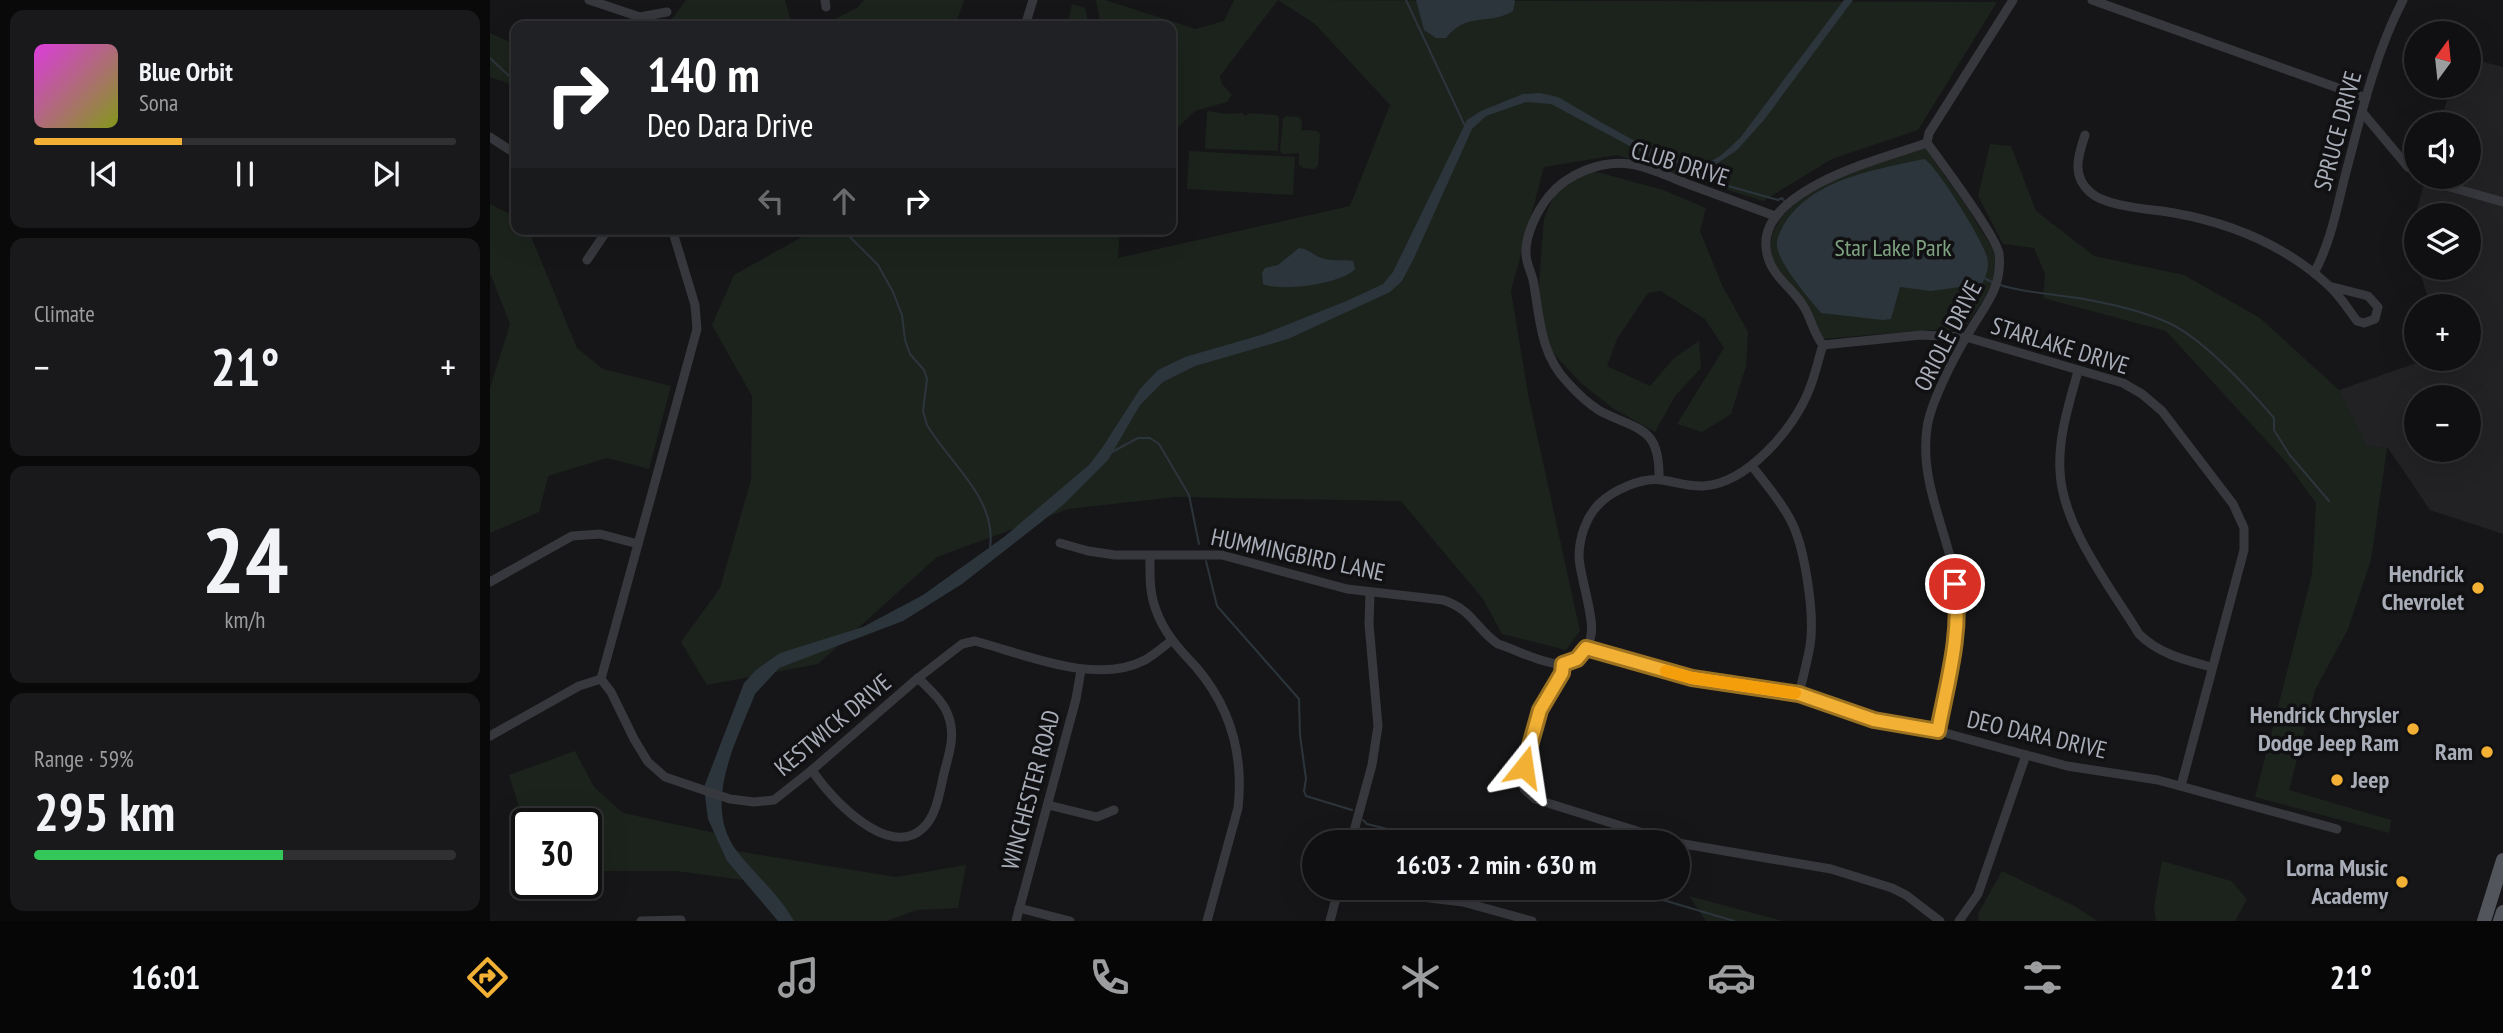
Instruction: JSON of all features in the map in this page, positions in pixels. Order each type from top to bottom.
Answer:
[{"type":"main road","points":[[2484,921],[2503,860]]},
{"type":"main road","points":[[2500,921],[2503,912]]},
{"type":"street","points":[[589,0],[640,17],[667,12]]},
{"type":"street","points":[[1027,21],[1033,0]]},
{"type":"street","points":[[1634,830],[1535,799],[1524,789],[1522,775],[1546,697],[1558,680],[1563,664],[1577,659],[1592,634],[1579,558],[1584,527],[1597,506],[1613,492],[1628,486],[1659,479],[1682,485],[1728,481],[1752,466],[1795,418],[1809,390],[1823,345],[1815,335],[1804,306],[1773,269],[1766,252],[1768,235],[1775,216],[1793,199],[1827,178],[1927,143],[1929,133],[2013,0]]},
{"type":"street","points":[[2092,0],[2366,98]]},
{"type":"street","name":"SPRUCE DRIVE","points":[[2314,273],[2329,240],[2362,112],[2387,31],[2403,0]]},
{"type":"street","points":[[2362,112],[2404,161]]},
{"type":"street","points":[[2085,135],[2076,162],[2080,178],[2092,194],[2109,202],[2193,217],[2234,228],[2266,243],[2314,273],[2329,286],[2357,321],[2364,323],[2375,319],[2378,307],[2368,296],[2329,286]]},
{"type":"street","points":[[490,137],[511,151]]},
{"type":"street","name":"ORIOLE DRIVE","points":[[1927,143],[1999,249],[2001,271],[1993,295],[1966,337],[1934,404],[1927,426],[1924,457],[1951,564],[1958,605],[1955,639],[1938,731]]},
{"type":"street","name":"CLUB DRIVE","points":[[1659,479],[1659,463],[1651,438],[1634,424],[1598,410],[1566,382],[1547,353],[1526,254],[1530,232],[1541,206],[1556,187],[1568,178],[1611,164],[1630,164],[1775,216]]},
{"type":"street","points":[[2457,189],[2503,202]]},
{"type":"street","points":[[587,260],[604,235]]},
{"type":"street","points":[[490,736],[579,686],[601,679],[697,329],[695,304],[675,235]]},
{"type":"street","name":"STARLAKE DRIVE","points":[[1823,345],[1921,335],[1966,337],[2123,383],[2142,394],[2162,411],[2233,503],[2244,528],[2244,550],[2181,786]]},
{"type":"street","points":[[2078,371],[2063,428],[2060,472],[2072,519],[2091,556],[2139,634],[2173,657],[2211,667]]},
{"type":"street","points":[[1752,466],[1783,505],[1801,546],[1811,625],[1810,644],[1799,694]]},
{"type":"street","points":[[490,582],[572,537],[600,534],[638,544]]},
{"type":"street","name":"HUMMINGBIRD LANE","points":[[1060,543],[1115,555],[1209,553],[1235,556],[1347,589],[1454,603],[1469,613],[1490,639],[1498,644],[1563,664]]},
{"type":"street","points":[[1150,556],[1150,586],[1155,608],[1171,641],[1220,700],[1234,734],[1238,754],[1238,808],[1207,921]]},
{"type":"street","points":[[1354,830],[1372,765],[1378,726],[1369,624],[1370,593]]},
{"type":"street","name":"KESTWICK DRIVE","points":[[601,679],[611,692],[634,740],[649,762],[665,777],[730,799],[754,802],[774,800],[918,678],[962,645],[975,641],[1081,670],[1113,669],[1129,665],[1144,660],[1171,641]]},
{"type":"street","name":"DEO DARA DRIVE","points":[[1586,648],[1692,678],[1799,694],[1874,720],[1938,731],[2067,766],[2181,786],[2337,829]]},
{"type":"street","name":"WINCHESTER ROAD","points":[[1016,921],[1076,699],[1081,670]]},
{"type":"street","points":[[812,770],[848,813],[871,828],[897,836],[911,835],[923,828],[937,799],[952,743],[948,715],[942,704],[918,678]]},
{"type":"street","points":[[1959,921],[1978,894],[2026,755]]},
{"type":"street","points":[[1048,804],[1097,817],[1114,810]]},
{"type":"street","points":[[1690,845],[1832,869],[1899,891],[1940,921]]},
{"type":"street","points":[[1330,921],[1336,900]]},
{"type":"street","points":[[1443,900],[1463,902],[1532,921]]},
{"type":"street","points":[[1018,908],[1070,921]]},
{"type":"street","points":[[641,921],[681,920]]},
{"type":"shaded area","points":[[1416,0],[1515,1],[1513,11],[1495,18],[1462,24],[1446,38],[1436,38],[1424,30]]},
{"type":"shaded area","points":[[1844,0],[1853,0],[1764,120],[1737,150],[1698,173],[1658,161],[1551,104],[1526,102],[1486,116],[1472,129],[1414,258],[1402,281],[1390,292],[1288,339],[1195,366],[1163,382],[1140,405],[1108,460],[1063,505],[962,584],[903,621],[779,668],[755,694],[739,733],[725,774],[722,816],[728,835],[739,854],[794,921],[778,921],[727,861],[708,819],[704,787],[744,683],[756,670],[780,653],[863,627],[923,595],[1004,537],[1089,465],[1140,389],[1158,370],[1185,357],[1261,335],[1383,284],[1393,272],[1467,120],[1481,111],[1523,94],[1540,93],[1558,97],[1631,139],[1673,158],[1691,163],[1705,163],[1724,153],[1740,138]]},
{"type":"shaded area","points":[[2482,61],[2503,67],[2503,534],[2430,510],[2388,448],[2367,447],[2339,390],[2404,367],[2404,371],[2481,371],[2481,294],[2427,294],[2422,280],[2481,280],[2481,203],[2419,203],[2423,189],[2481,189],[2481,112],[2443,112],[2448,98],[2482,98]]},
{"type":"shaded area","name":"Star Lake Park","points":[[1924,159],[1948,188],[1984,249],[1988,264],[1982,284],[1931,291],[1900,287],[1891,319],[1821,313],[1795,281],[1779,254],[1777,241],[1783,226],[1795,210],[1827,187],[1865,173]]},
{"type":"shaded area","points":[[1299,248],[1323,259],[1353,261],[1355,269],[1338,279],[1311,285],[1283,287],[1263,284],[1262,273],[1265,268],[1278,265]]},
{"type":"green space","points":[[686,0],[785,0],[791,21],[670,21]]},
{"type":"green space","points":[[864,0],[964,0],[957,21],[831,21],[857,8]]},
{"type":"green space","points":[[1096,0],[1105,0],[1171,21],[1100,21]]},
{"type":"green space","points":[[1234,0],[1278,0],[1220,76],[1222,84],[1232,95],[1227,102],[1195,111],[1176,129],[1176,23],[1196,29],[1224,21]]},
{"type":"green space","points":[[1278,0],[1997,2],[1918,130],[1832,159],[1763,201],[1617,155],[1544,167],[1511,291],[1528,394],[1580,631],[1566,650],[1502,634],[1483,599],[1401,501],[1175,497],[1068,509],[937,557],[818,664],[707,685],[681,642],[720,588],[751,480],[752,396],[712,325],[734,275],[805,235],[1120,235],[1118,258],[1350,206],[1390,105],[1315,24]]},
{"type":"green space","points":[[1072,4],[1085,8],[1088,21],[1068,21]]},
{"type":"green space","points":[[490,33],[511,43],[511,84],[490,77]]},
{"type":"green space","points":[[1209,111],[1242,113],[1245,116],[1250,113],[1277,115],[1278,151],[1206,149]]},
{"type":"green space","points":[[1286,116],[1299,117],[1302,121],[1301,132],[1317,131],[1320,134],[1318,166],[1314,169],[1303,168],[1299,164],[1299,153],[1283,154],[1280,151],[1283,119]]},
{"type":"green space","points":[[1990,144],[2011,146],[2036,211],[2094,256],[2184,275],[2260,318],[2339,390],[2367,446],[2387,448],[2371,560],[2348,629],[2315,690],[2289,790],[2391,820],[2389,833],[2255,797],[2312,574],[2316,503],[2286,462],[2166,331],[2043,298],[2045,274],[2034,248],[2003,244],[1978,196]]},
{"type":"green space","name":"Star Lake Park","points":[[1925,148],[1993,249],[1996,268],[1988,293],[1963,330],[1929,330],[1822,339],[1785,284],[1774,261],[1771,240],[1775,229],[1789,209],[1828,180],[1863,166]]},
{"type":"green space","points":[[1189,151],[1295,157],[1293,195],[1187,189]]},
{"type":"green space","points":[[1590,170],[1663,190],[1706,208],[1700,231],[1722,285],[1748,332],[1746,366],[1731,414],[1702,432],[1677,424],[1724,348],[1705,319],[1661,291],[1648,293],[1617,339],[1607,366],[1650,386],[1674,358],[1699,341],[1701,368],[1675,396],[1655,432],[1614,409],[1581,383],[1542,341],[1539,285],[1544,219],[1561,179]]},
{"type":"green space","points":[[490,204],[511,214],[511,235],[530,235],[577,348],[603,369],[671,386],[649,469],[607,458],[548,476],[539,512],[490,533],[490,388],[510,324],[490,273]]},
{"type":"green space","points":[[575,751],[594,787],[623,813],[715,833],[727,861],[743,880],[676,871],[602,871],[602,808],[519,808],[509,775]]},
{"type":"green space","points":[[736,851],[896,877],[966,865],[958,908],[917,910],[886,921],[794,921]]},
{"type":"green space","points":[[2162,861],[2231,881],[2247,899],[2235,921],[2156,921],[2154,907]]},
{"type":"green space","points":[[2002,871],[2076,907],[2097,921],[1979,921],[1978,914]]},
{"type":"green space","points":[[1690,896],[1783,921],[1706,921]]},
{"type":"waterway","points":[[1406,0],[1465,126]]},
{"type":"waterway","points":[[490,58],[511,76]]},
{"type":"waterway","points":[[1704,170],[1721,184],[1778,200],[1782,198],[1786,203]]},
{"type":"waterway","points":[[848,235],[878,265],[893,292],[902,315],[910,354],[924,370],[927,379],[923,411],[927,425],[979,497],[990,530],[990,548]]},
{"type":"waterway","points":[[1984,278],[1994,283]]},
{"type":"waterway","points":[[2000,285],[2141,312],[2184,332],[2226,366],[2274,418],[2274,430],[2289,454],[2329,501]]},
{"type":"waterway","points":[[1110,453],[1138,438],[1150,438],[1159,444],[1189,495],[1199,544]]},
{"type":"waterway","points":[[1206,561],[1217,606],[1299,699],[1306,796],[1352,810]]},
{"type":"waterway","points":[[1363,820],[1367,824],[1391,830]]},
{"type":"waterway","points":[[1663,900],[1734,921]]},
{"type":"slow traffic","points":[[1666,671],[1692,678],[1795,693]]},
{"type":"place","name":"Hendrick Chevrolet","points":[[2478,588]]},
{"type":"place","name":"Hendrick Chrysler Dodge Jeep Ram","points":[[2413,729]]},
{"type":"place","name":"Ram","points":[[2487,752]]},
{"type":"place","name":"Jeep","points":[[2337,780]]},
{"type":"place","name":"Lorna Music Academy","points":[[2402,882]]},
{"type":"route","points":[[1524,767],[1540,710],[1562,673],[1563,664],[1577,659],[1586,648],[1692,678],[1799,694],[1874,720],[1938,731],[1955,639],[1958,605],[1955,584]]}]
